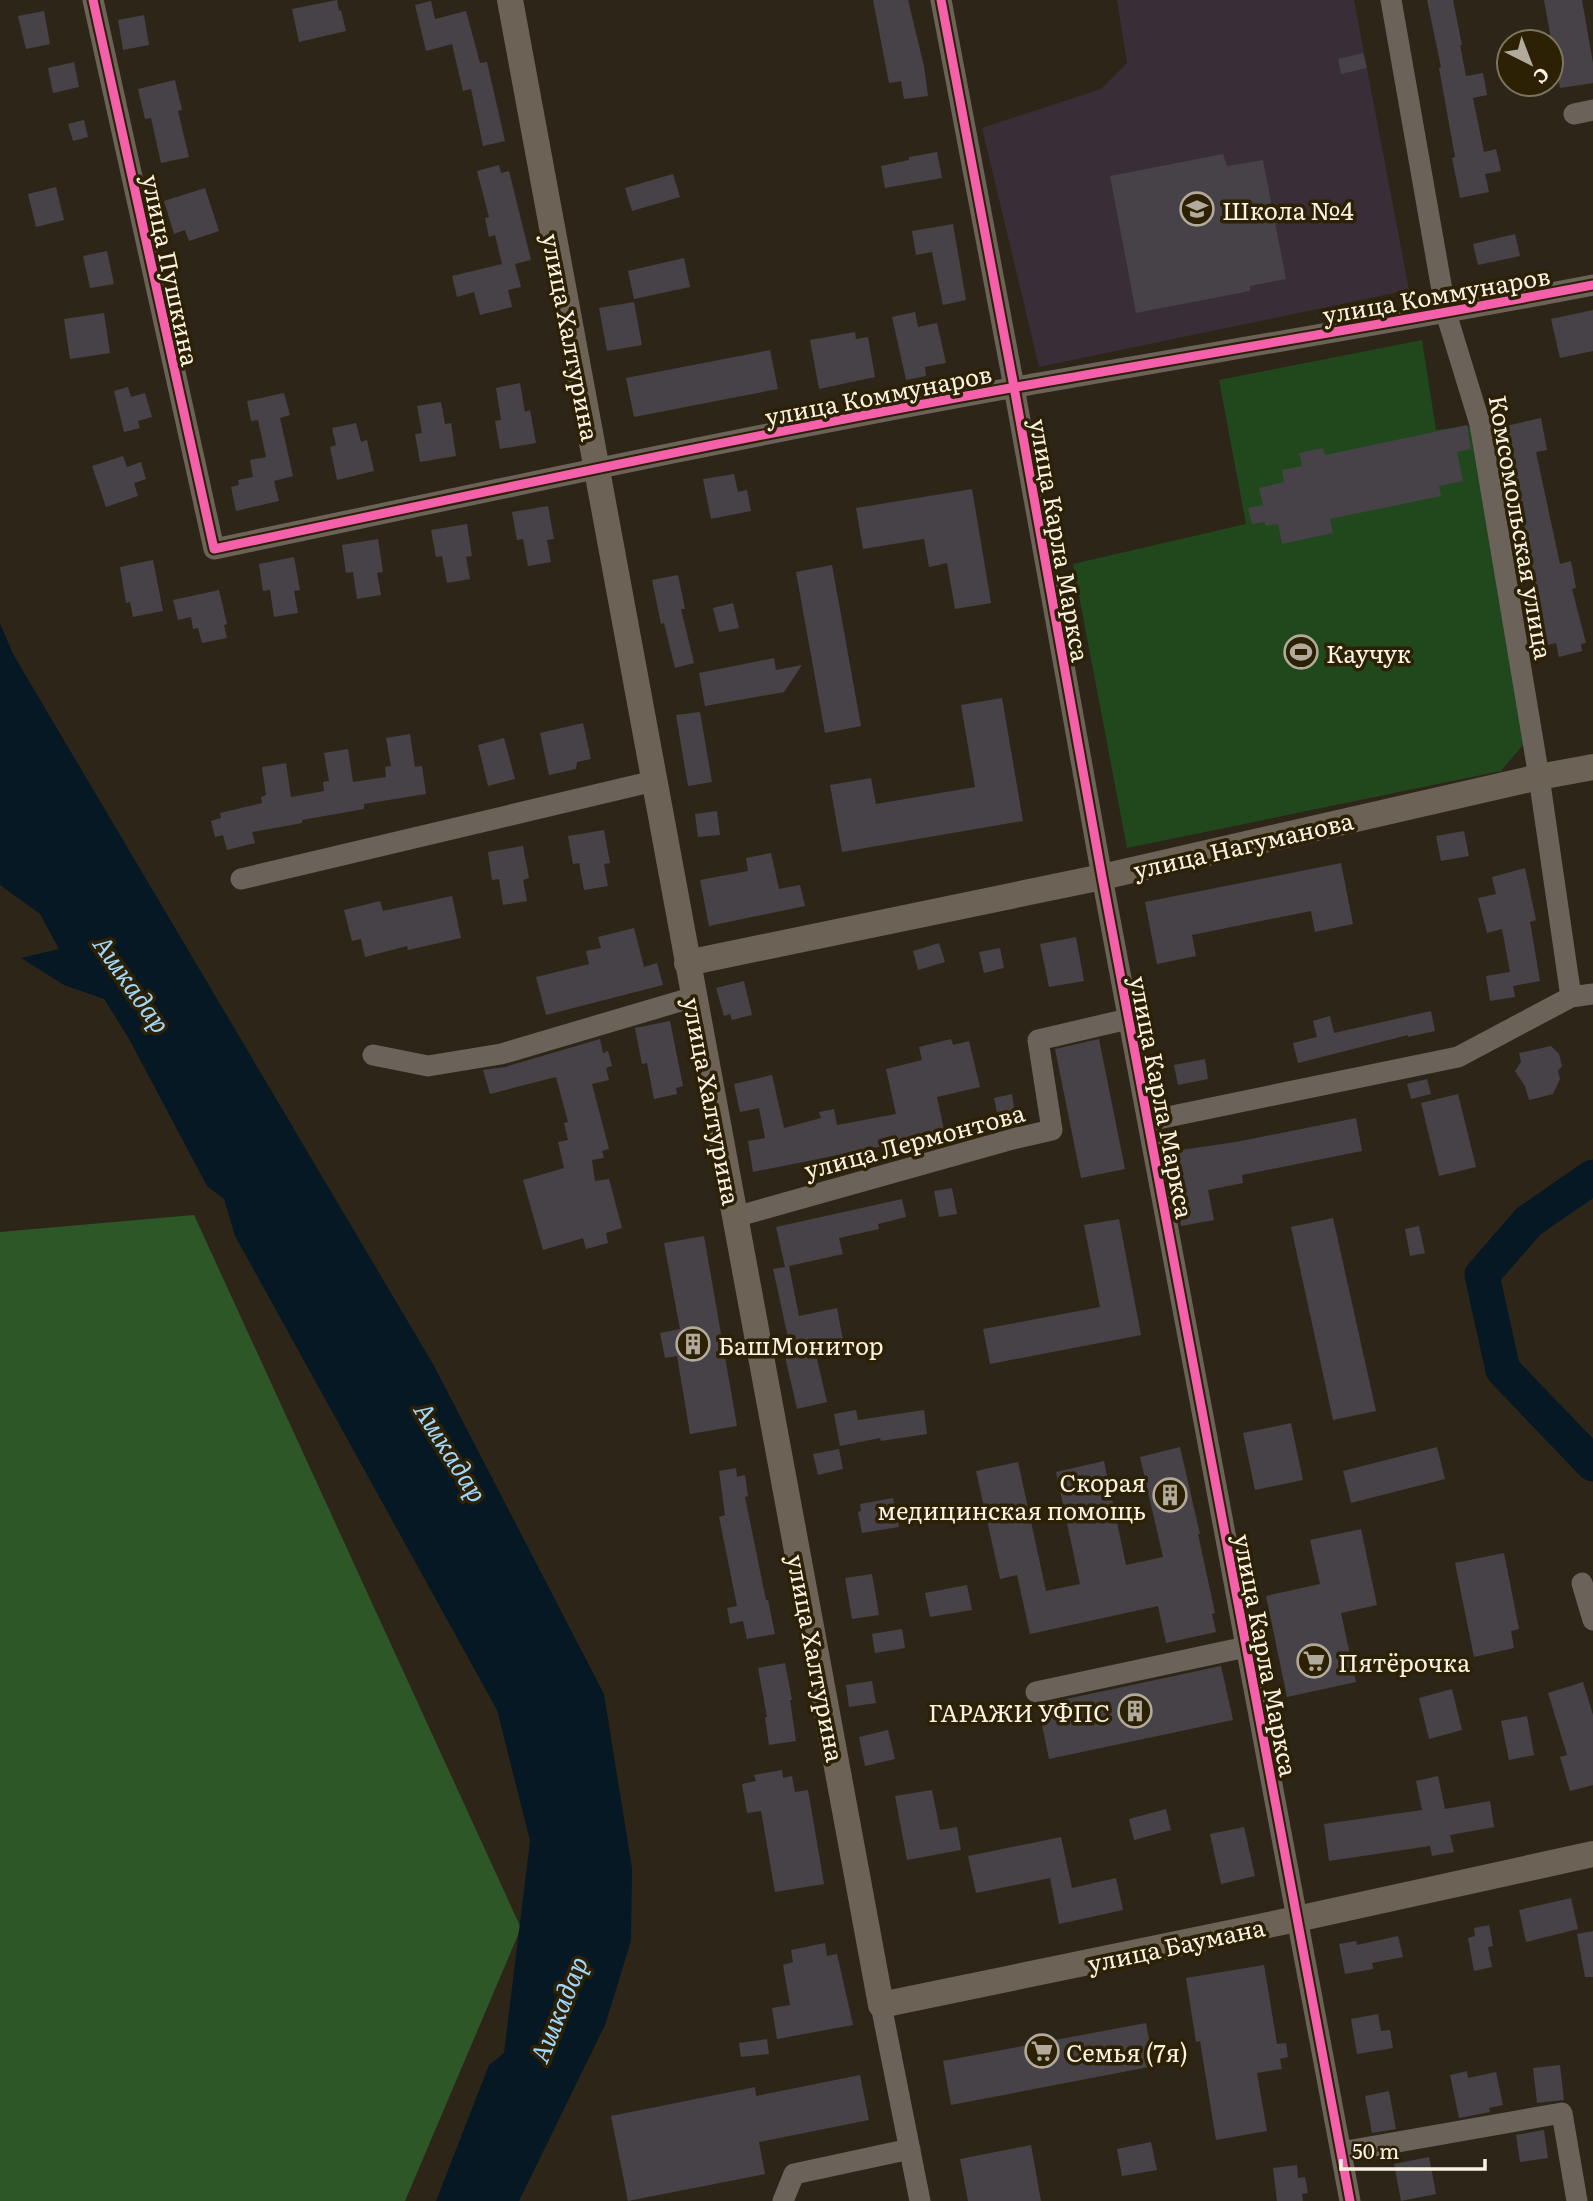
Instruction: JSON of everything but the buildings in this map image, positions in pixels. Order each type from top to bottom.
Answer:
[{"type":"main road","name":"улица Халтурина","points":[[510,0],[881,2005]]},
{"type":"main road","name":"улица Нагуманова","points":[[687,963],[1102,877],[1593,767]]},
{"type":"main road","name":"улица Баумана","points":[[881,2005],[1297,1919],[1593,1854]]},
{"type":"street","name":"улица Пушкина","points":[[93,0],[214,549]]},
{"type":"street","name":"улица Карла Маркса","points":[[941,0],[1128,1019],[1350,2201]]},
{"type":"street","name":"Комсомольская улица","points":[[1391,0],[1446,313],[1480,424],[1539,777]]},
{"type":"street","name":"улица Коммунаров","points":[[214,549],[597,468],[1014,387],[1593,285]]},
{"type":"street","points":[[1539,777],[1571,997]]},
{"type":"street","points":[[242,879],[654,781]]},
{"type":"street","points":[[1147,1121],[1458,1057],[1571,997],[1593,994]]},
{"type":"street","points":[[373,1055],[428,1066],[501,1054],[694,998]]},
{"type":"street","name":"улица Лермонтова","points":[[735,1217],[1052,1130],[1038,1040],[1128,1019]]},
{"type":"street","points":[[1582,1583],[1593,1620]]},
{"type":"street","points":[[1036,1692],[1246,1647]]},
{"type":"street","name":"улица Халтурина","points":[[881,2005],[920,2201]]},
{"type":"street","points":[[1341,2152],[1563,2113],[1577,2201]]},
{"type":"street","points":[[783,2201],[794,2174],[910,2149]]},
{"type":"shaded area","name":"Школа №4","points":[[1117,0],[1354,0],[1409,290],[1039,367],[982,128],[1101,89],[1127,63]]},
{"type":"green space","name":"Каучук","points":[[1422,340],[1436,430],[1471,426],[1528,739],[1501,771],[1127,848],[1073,564],[1246,524],[1219,380]]},
{"type":"green space","points":[[194,1215],[521,1928],[405,2201],[0,2201],[0,1232]]},
{"type":"water","name":"Ашкадар","points":[[0,623],[13,654],[433,1364],[604,1694],[632,1868],[631,1941],[605,2025],[519,2201],[436,2201],[489,2065],[504,2053],[530,1841],[497,1710],[235,1236],[224,1199],[207,1186],[128,1037],[104,999],[64,985],[21,958],[59,949],[40,914],[0,885]]},
{"type":"waterway","points":[[1593,1177],[1529,1221],[1482,1275],[1503,1370],[1593,1464]]},
{"type":"cycle path","points":[[93,0],[214,549],[916,405],[1593,285]]},
{"type":"cycle path","points":[[941,0],[1350,2201]]},
{"type":"place","name":"Школа №4","points":[[1197,209]]},
{"type":"place","name":"Каучук","points":[[1301,652]]},
{"type":"place","name":"БашМонитор","points":[[693,1344]]},
{"type":"place","name":"Скорая медицинская помощь","points":[[1170,1495]]},
{"type":"place","name":"Пятёрочка","points":[[1314,1661]]},
{"type":"place","name":"ГАРАЖИ УФПС","points":[[1135,1711]]},
{"type":"place","name":"Семья (7я)","points":[[1042,2051]]}]
